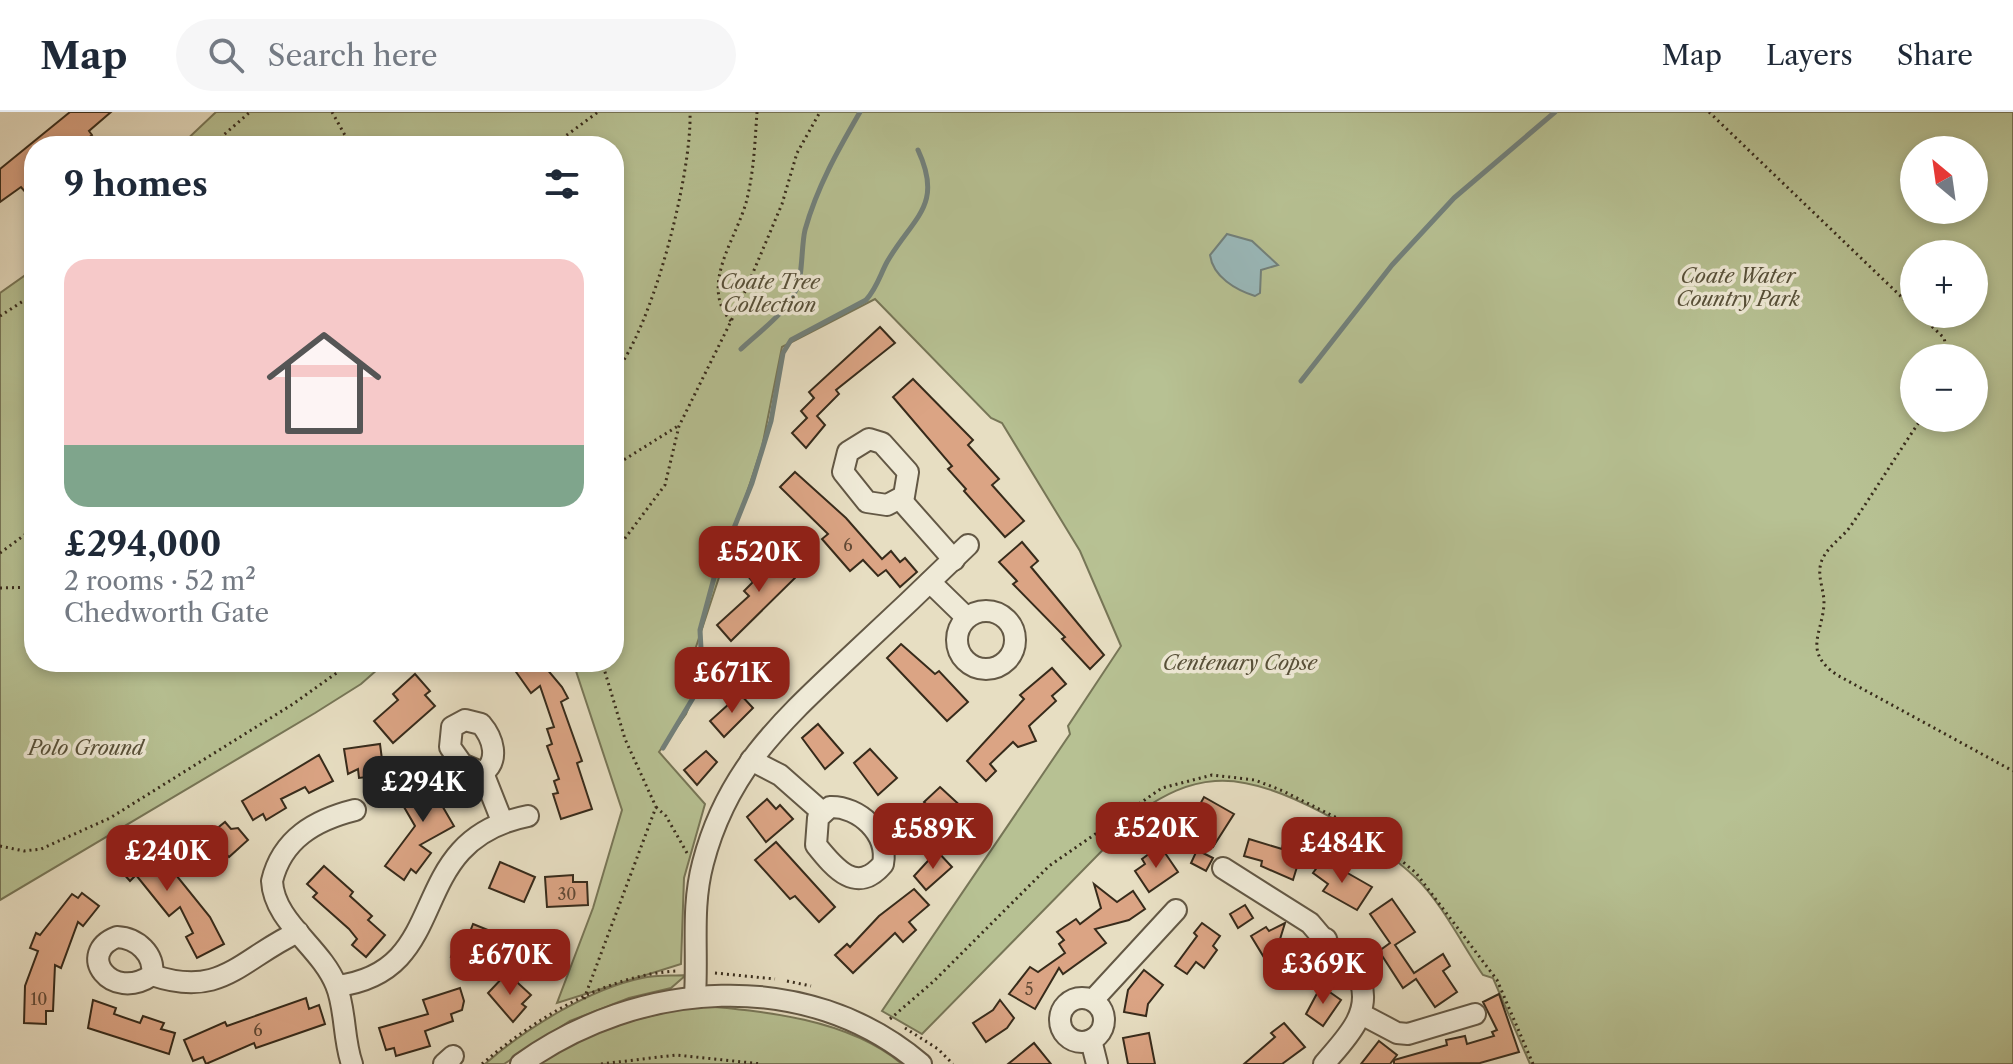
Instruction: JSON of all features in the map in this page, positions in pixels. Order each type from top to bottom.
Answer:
[{"type":"street","points":[[695,996],[694,918],[703,862],[725,803],[774,729],[961,552],[900,499]]},
{"type":"street","points":[[930,582],[966,617]]},
{"type":"street","points":[[751,760],[780,775],[822,812]]},
{"type":"street","points":[[483,773],[502,821]]},
{"type":"street","points":[[348,1063],[337,986],[315,949],[298,932],[273,895],[272,881],[278,862],[291,841],[325,819],[355,810]]},
{"type":"street","points":[[337,986],[375,977],[401,957],[417,936],[442,875],[456,854],[475,835],[502,821],[528,816]]},
{"type":"street","points":[[1223,868],[1310,923],[1361,983],[1364,993],[1361,1014],[1324,1064]]},
{"type":"street","points":[[1093,1000],[1104,1019],[1100,1033],[1091,1040],[1080,1042],[1067,1037],[1059,1017],[1072,1000],[1093,1000],[1176,910]]},
{"type":"street","points":[[152,975],[184,985],[208,982],[298,932]]},
{"type":"street","points":[[1310,954],[1326,939]]},
{"type":"street","points":[[521,1064],[598,1019],[656,1002],[730,994],[808,1006],[878,1034],[921,1064]]},
{"type":"street","points":[[1361,1014],[1397,1033],[1408,1034],[1475,1014]]},
{"type":"street","points":[[1091,1040],[1097,1064]]},
{"type":"path","points":[[222,136],[250,112]]},
{"type":"path","points":[[332,112],[345,136]]},
{"type":"path","points":[[566,136],[598,112]]},
{"type":"path","points":[[624,360],[631,350],[654,288],[688,158],[690,112]]},
{"type":"path","points":[[731,321],[718,301],[720,274],[746,204],[757,112]]},
{"type":"path","points":[[624,540],[665,485],[679,426],[731,321],[782,204],[797,153],[820,112]]},
{"type":"path","points":[[1709,112],[1900,296]]},
{"type":"path","points":[[0,316],[24,300]]},
{"type":"path","points":[[1934,328],[1946,344]]},
{"type":"path","points":[[624,460],[679,426]]},
{"type":"path","points":[[1913,432],[1848,529],[1822,560],[1819,576],[1824,601],[1816,637],[1817,649],[1826,666],[1837,675],[2013,771]]},
{"type":"path","points":[[0,553],[24,535]]},
{"type":"path","points":[[0,588],[24,587]]},
{"type":"path","points":[[0,846],[24,851],[41,849],[97,824],[173,780],[337,672]]},
{"type":"path","points":[[605,672],[625,739],[656,807],[666,816],[690,859]]},
{"type":"path","points":[[583,999],[656,807]]},
{"type":"path","points":[[601,1064],[640,1058],[700,1056],[762,1064]]},
{"type":"path","points":[[640,1058],[641,1064]]},
{"type":"green space","points":[[216,112],[2013,112],[2013,1064],[1530,1064],[1493,978],[1483,975],[1443,912],[1416,878],[1350,828],[1294,799],[1239,782],[1195,784],[1167,795],[1142,810],[922,1034],[882,1011],[1070,734],[1068,726],[1121,646],[1080,551],[1002,423],[991,418],[875,299],[782,347],[762,447],[695,650],[707,663],[686,714],[659,752],[705,804],[684,878],[681,964],[557,1003],[593,908],[622,810],[576,672],[624,672],[624,136],[191,136]]},
{"type":"green space","name":"Polo Ground","points":[[24,276],[24,672],[375,672],[315,713],[0,900],[0,293]]},
{"type":"green space","points":[[686,975],[671,988],[629,998],[570,1021],[504,1064],[485,1064],[538,1024],[601,991],[642,978]]},
{"type":"green space","points":[[694,1005],[775,1014],[830,1027],[856,1036],[902,1064],[539,1064],[595,1030]]},
{"type":"water","points":[[1227,234],[1252,241],[1278,265],[1261,270],[1260,293],[1255,296],[1226,282],[1212,263],[1210,255]]},
{"type":"building","points":[[70,112],[111,112],[89,131],[91,136],[41,136]]},
{"type":"building","points":[[24,149],[24,191],[21,187],[0,202],[0,169]]},
{"type":"building","points":[[880,327],[895,343],[836,390],[839,394],[817,416],[825,425],[806,448],[792,433],[807,418],[801,411],[814,398],[809,392]]},
{"type":"building","points":[[913,379],[973,440],[968,445],[999,479],[992,485],[1024,521],[1005,537],[964,491],[966,489],[948,469],[952,466],[893,397]]},
{"type":"building","points":[[795,472],[846,518],[882,559],[891,551],[900,562],[905,558],[917,572],[900,587],[886,570],[878,576],[863,560],[850,571],[822,539],[828,534],[780,487]]},
{"type":"building","points":[[1022,542],[1038,561],[1031,567],[1104,655],[1090,669],[1062,639],[1065,637],[1013,584],[1017,581],[999,562]]},
{"type":"building","points":[[783,556],[799,574],[731,641],[717,625],[749,596],[744,591],[753,582],[747,575],[767,558],[773,565]]},
{"type":"building","points":[[901,644],[935,674],[939,671],[968,702],[947,721],[887,658]]},
{"type":"building","points":[[1052,668],[1066,684],[1052,696],[1056,701],[1029,726],[1036,741],[1018,747],[1013,742],[990,764],[996,771],[986,781],[967,761],[1024,699],[1020,695]]},
{"type":"building","points":[[516,672],[549,672],[568,698],[561,702],[582,761],[577,763],[592,809],[561,819],[553,794],[558,793],[554,781],[559,779],[547,746],[552,744],[547,729],[554,727],[540,686],[531,693]]},
{"type":"building","points":[[415,674],[430,691],[425,695],[435,706],[393,743],[374,721],[398,700],[393,694]]},
{"type":"building","points":[[740,694],[753,708],[724,737],[710,721]]},
{"type":"building","points":[[818,724],[843,753],[825,769],[802,738]]},
{"type":"building","points":[[380,744],[384,775],[359,778],[358,769],[348,774],[344,749]]},
{"type":"building","points":[[870,749],[897,778],[878,795],[854,763]]},
{"type":"building","points":[[706,751],[717,762],[697,785],[684,770]]},
{"type":"building","points":[[319,755],[333,781],[309,793],[305,787],[281,799],[286,808],[266,820],[263,814],[253,820],[242,801]]},
{"type":"building","points":[[449,771],[460,790],[440,802],[454,826],[420,845],[431,853],[416,873],[411,869],[404,880],[385,866],[415,826],[400,800]]},
{"type":"building","points":[[940,787],[991,834],[973,851],[938,810],[935,813],[924,802]]},
{"type":"building","points":[[1204,797],[1234,814],[1213,847],[1193,836],[1201,821],[1193,817]]},
{"type":"building","points":[[767,799],[776,809],[780,805],[793,819],[766,842],[747,817]]},
{"type":"building","points":[[225,822],[231,829],[238,828],[248,840],[229,857],[225,853],[216,860],[200,842]]},
{"type":"building","points":[[128,831],[163,870],[168,865],[210,917],[224,944],[197,958],[186,937],[193,933],[180,907],[169,916],[136,875],[130,881],[113,862],[119,856],[111,847]]},
{"type":"building","points":[[1249,839],[1282,849],[1284,839],[1304,844],[1293,880],[1261,866],[1262,861],[1244,856]]},
{"type":"building","points":[[776,842],[835,907],[819,922],[795,896],[790,899],[755,860]]},
{"type":"building","points":[[1157,848],[1160,853],[1163,850],[1178,872],[1149,892],[1135,871],[1145,864],[1142,859]]},
{"type":"building","points":[[1197,850],[1213,858],[1206,871],[1191,863]]},
{"type":"building","points":[[937,851],[952,867],[926,890],[914,876]]},
{"type":"building","points":[[1323,859],[1372,887],[1357,910],[1323,891],[1328,884],[1313,873]]},
{"type":"building","points":[[500,862],[535,877],[524,902],[489,888]]},
{"type":"building","points":[[324,866],[353,892],[350,896],[372,916],[368,920],[385,935],[366,957],[352,945],[357,939],[349,929],[313,897],[317,893],[307,884]]},
{"type":"building","points":[[573,875],[573,882],[587,882],[588,905],[547,907],[545,877]]},
{"type":"building","points":[[1094,884],[1117,902],[1133,891],[1145,909],[1129,920],[1095,929],[1106,943],[1063,974],[1059,968],[1035,1009],[1009,994],[1030,967],[1038,972],[1065,953],[1059,944],[1064,940],[1057,932],[1076,919],[1080,924],[1101,908]]},
{"type":"building","points":[[914,889],[929,905],[909,922],[916,930],[903,942],[895,933],[853,973],[835,955],[847,944],[850,947],[879,916]]},
{"type":"building","points":[[82,893],[99,906],[83,926],[78,922],[61,968],[55,965],[53,1011],[46,1011],[46,1024],[24,1023],[25,986],[38,951],[30,948],[36,933],[40,935],[72,894],[78,898]]},
{"type":"building","points":[[1392,899],[1415,932],[1395,945],[1414,973],[1443,954],[1450,966],[1443,971],[1457,992],[1435,1007],[1416,979],[1403,988],[1379,951],[1390,943],[1370,914]]},
{"type":"building","points":[[1245,905],[1253,918],[1238,928],[1230,914]]},
{"type":"building","points":[[1202,923],[1220,936],[1213,946],[1217,950],[1204,968],[1196,962],[1187,974],[1175,966],[1197,936],[1194,933]]},
{"type":"building","points":[[1285,923],[1276,952],[1265,959],[1251,936],[1266,927],[1269,931]]},
{"type":"building","points":[[473,924],[493,932],[484,955],[471,950],[466,963],[451,957],[460,934],[468,937]]},
{"type":"building","points":[[1144,970],[1163,985],[1148,1004],[1146,1016],[1124,1012],[1128,990]]},
{"type":"building","points":[[507,973],[531,995],[522,1004],[526,1007],[513,1022],[488,993]]},
{"type":"building","points":[[1321,986],[1341,1000],[1323,1026],[1306,1014]]},
{"type":"building","points":[[460,988],[464,1001],[462,1010],[451,1014],[453,1021],[425,1031],[430,1046],[396,1056],[394,1048],[386,1050],[379,1028],[428,1014],[423,1000]]},
{"type":"building","points":[[1499,994],[1519,1052],[1480,1063],[1394,1064],[1394,1060],[1447,1045],[1446,1040],[1465,1036],[1467,1044],[1494,1036],[1492,1032],[1497,1030],[1483,1002]]},
{"type":"building","points":[[306,998],[309,1009],[319,1005],[325,1024],[256,1048],[254,1043],[206,1064],[203,1057],[193,1061],[184,1040],[225,1022],[227,1026]]},
{"type":"building","points":[[93,1000],[116,1008],[114,1014],[140,1023],[143,1016],[164,1023],[161,1029],[175,1033],[169,1054],[88,1028]]},
{"type":"building","points":[[1000,1000],[1014,1018],[1007,1028],[986,1042],[973,1023],[993,1010]]},
{"type":"building","points":[[1284,1023],[1305,1047],[1282,1064],[1244,1064],[1275,1037],[1271,1033]]},
{"type":"building","points":[[1149,1033],[1155,1064],[1128,1064],[1123,1038]]},
{"type":"building","points":[[1379,1041],[1397,1055],[1390,1064],[1361,1064]]},
{"type":"building","points":[[1034,1043],[1051,1064],[1008,1064]]},
{"type":"waterway","points":[[741,349],[779,315],[796,290],[810,214],[829,169],[860,112]]},
{"type":"waterway","points":[[1301,381],[1392,265],[1454,198],[1555,112]]},
{"type":"waterway","points":[[663,748],[696,693],[702,668],[700,630],[714,578],[752,483],[771,421],[783,353],[791,340],[866,300],[873,291],[887,262],[922,210],[926,198],[928,185],[918,150]]},
{"type":"park label","name":"Coate Water Country Park","points":[[1738,288]]},
{"type":"park label","name":"Coate Tree Collection","points":[[770,294]]},
{"type":"park label","name":"Centenary Copse","points":[[1240,663]]}]
